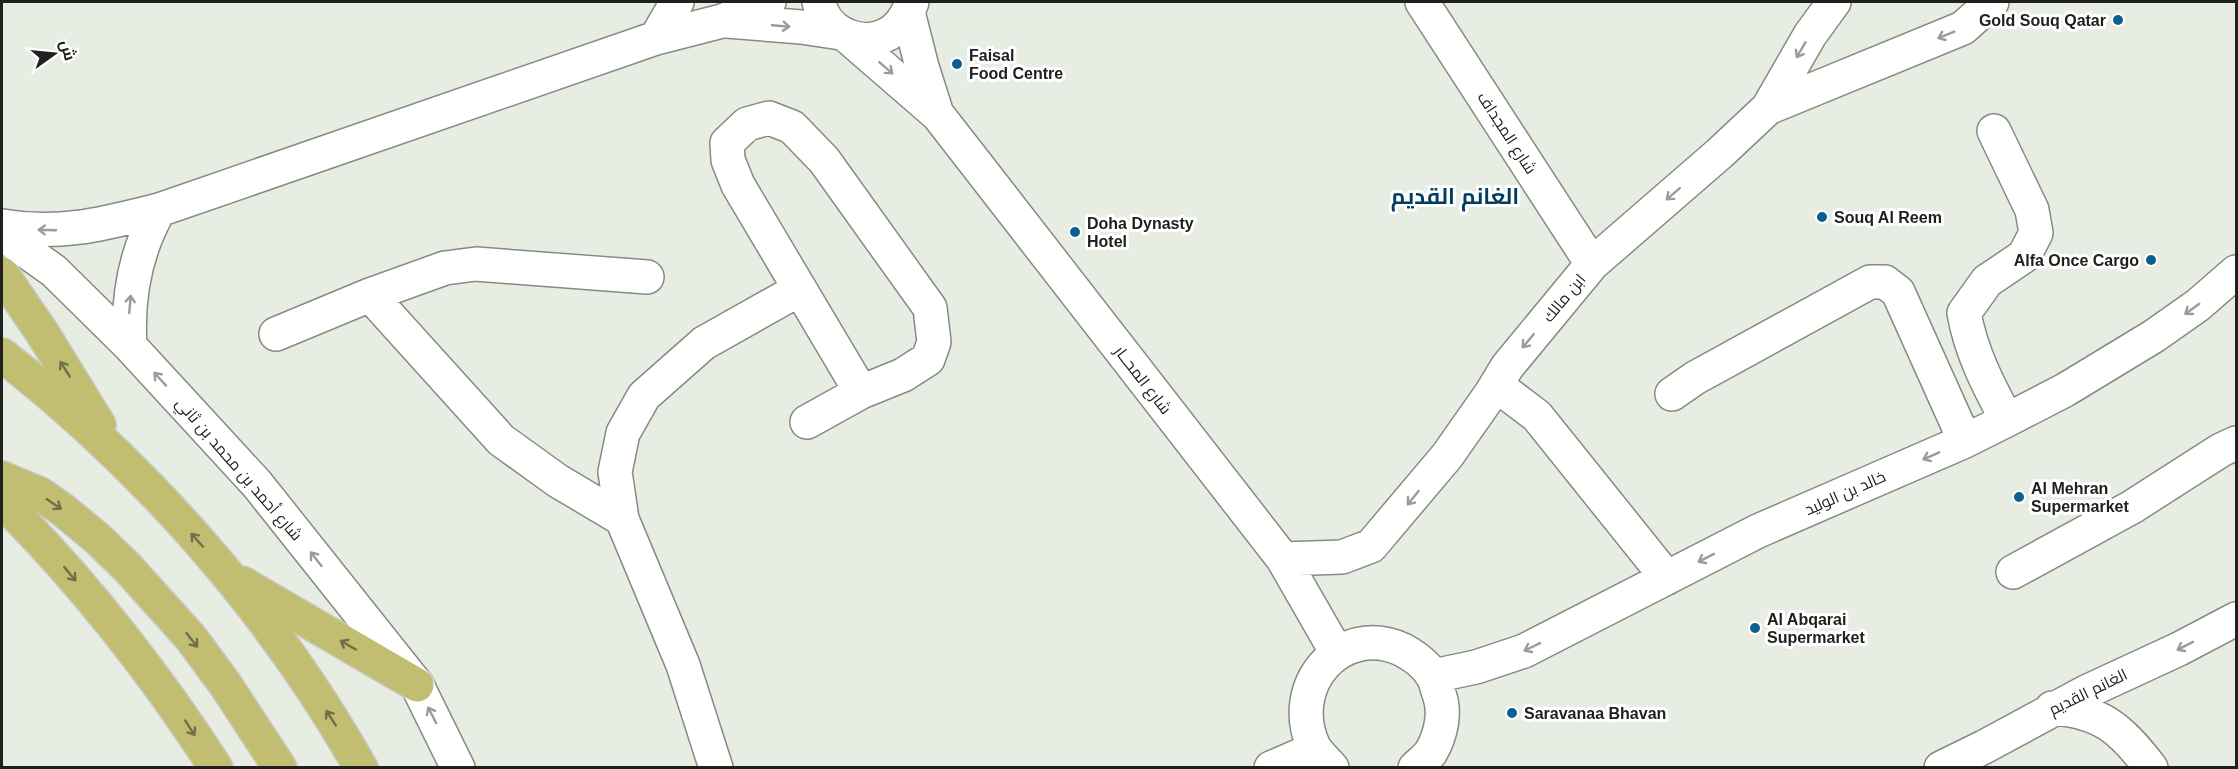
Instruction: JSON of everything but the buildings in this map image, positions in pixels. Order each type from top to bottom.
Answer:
[{"type":"main road","points":[[2,274],[43,334],[116,455]]},
{"type":"main road","points":[[2,355],[38,384],[116,455],[172,512],[227,574],[300,670],[361,768]]},
{"type":"main road","points":[[2,478],[40,494],[63,510],[127,567],[191,638],[225,684],[280,768]]},
{"type":"main road","points":[[2,501],[43,543],[94,602],[184,719],[216,768]]},
{"type":"main road","points":[[227,574],[417,686]]},
{"type":"street","points":[[656,38],[677,2]]},
{"type":"street","points":[[2,226],[56,231],[92,227],[159,210],[656,38],[722,21],[769,2]]},
{"type":"street","name":"شارع المحــار","points":[[819,2],[824,16],[844,35],[938,115],[1283,560],[1337,653]]},
{"type":"street","name":"شارع المجداف","points":[[1422,2],[1592,264]]},
{"type":"street","name":"ابن مالك","points":[[1283,560],[1342,557],[1371,546],[1447,456],[1496,386],[1506,367],[1592,264],[1768,108],[1810,35],[1834,2]]},
{"type":"street","points":[[1768,108],[1963,28],[1992,2]]},
{"type":"street","points":[[722,21],[801,27],[860,40],[883,36],[893,31],[910,7]]},
{"type":"street","name":"شارع المحــار","points":[[910,7],[922,67],[938,115]]},
{"type":"street","points":[[807,422],[861,392],[903,375],[928,359],[934,342],[930,308],[824,160],[792,128],[770,118],[747,124],[728,142],[728,159],[738,184],[861,392]]},
{"type":"street","points":[[1994,131],[2032,210],[2036,233],[2024,256],[1986,281],[1964,313],[1968,338],[2007,420]]},
{"type":"street","points":[[130,346],[132,283],[143,243],[159,210]]},
{"type":"street","name":"شارع أحمد بن محمد بن ثاني","points":[[2,234],[54,271],[130,346],[256,484],[417,686],[458,768]]},
{"type":"street","points":[[276,334],[369,295],[445,268],[476,264],[648,278]]},
{"type":"street","name":"خالد بن الوليد","points":[[1433,676],[1476,667],[1524,651],[1758,531],[1965,441],[2007,420],[2065,390],[2154,336],[2198,305],[2236,272]]},
{"type":"street","points":[[1672,394],[1695,378],[1869,282],[1885,282],[1898,292],[1965,441]]},
{"type":"street","points":[[716,768],[683,665],[622,519],[615,472],[623,433],[644,396],[704,344],[800,289]]},
{"type":"street","points":[[369,295],[501,440],[558,481],[622,519]]},
{"type":"street","points":[[1496,386],[1537,416],[1667,578]]},
{"type":"street","points":[[2013,572],[2132,507],[2221,450],[2236,443]]},
{"type":"street","name":"الغانم القديم","points":[[1941,768],[1984,747],[2052,708],[2236,619]]},
{"type":"street","points":[[1271,768],[1324,758],[1305,723],[1306,696],[1318,672],[1337,653],[1363,644],[1390,644],[1414,656],[1433,676],[1442,701],[1441,728],[1430,753],[1415,768]]},
{"type":"street","points":[[2130,740],[2123,707],[2132,671]]},
{"type":"street","points":[[2052,708],[2074,710],[2094,716],[2113,726],[2130,740],[2151,768]]},
{"type":"place","name":"Gold Souq Qatar","points":[[2118,20]]},
{"type":"place","name":"Faisal Food Centre","points":[[957,64]]},
{"type":"place","name":"Souq Al Reem","points":[[1822,217]]},
{"type":"place","name":"Doha Dynasty Hotel","points":[[1075,232]]},
{"type":"place","name":"Alfa Once Cargo","points":[[2151,260]]},
{"type":"place","name":"Al Mehran Supermarket","points":[[2019,497]]},
{"type":"place","name":"Al Abqarai Supermarket","points":[[1755,628]]},
{"type":"place","name":"Saravanaa Bhavan","points":[[1512,713]]},
{"type":"district","name":"الغانم القديم","points":[[1455,196]]}]
